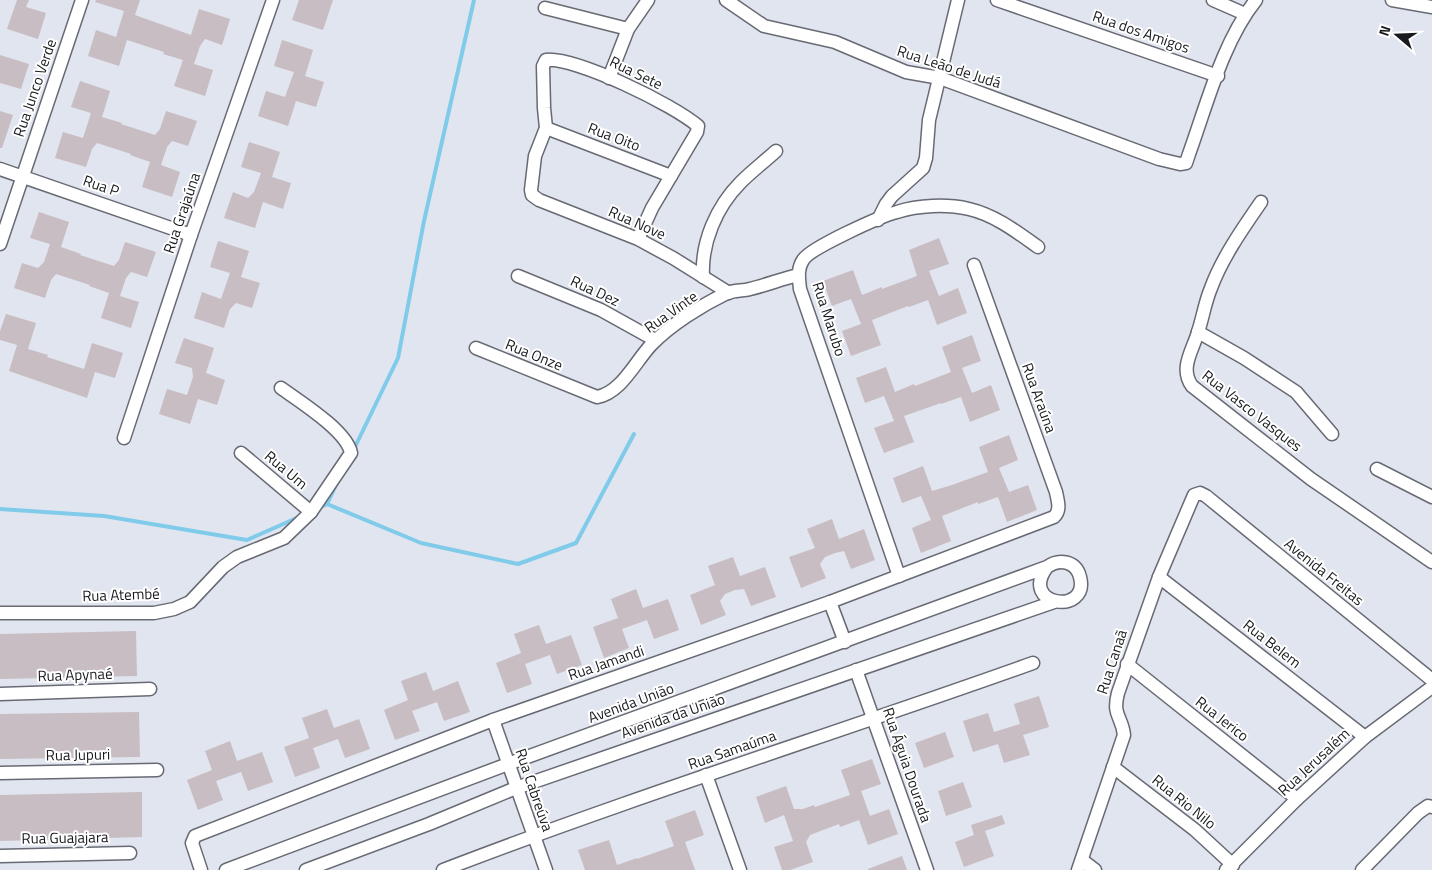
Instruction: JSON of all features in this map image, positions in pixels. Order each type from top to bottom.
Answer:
[{"type":"street","name":"Rua Junco Verde","points":[[0,244],[82,0]]},
{"type":"street","name":"Rua Grajaúna","points":[[124,438],[191,235],[273,0]]},
{"type":"street","points":[[609,78],[628,29],[648,0]]},
{"type":"street","name":"Rua Leão de Judá","points":[[726,0],[764,26],[835,42],[906,72],[940,78],[1159,159],[1180,164],[1186,163],[1218,76]]},
{"type":"street","points":[[878,220],[892,196],[923,168],[926,158],[930,120],[958,0]]},
{"type":"street","name":"Rua dos Amigos","points":[[997,0],[1218,76]]},
{"type":"street","points":[[1213,0],[1245,14]]},
{"type":"street","points":[[1218,76],[1233,36],[1245,14],[1256,0]]},
{"type":"street","points":[[1392,0],[1432,7]]},
{"type":"street","points":[[546,8],[628,29]]},
{"type":"street","name":"Rua Sete","points":[[546,128],[544,62],[549,59],[576,64],[638,90],[698,126],[698,132],[671,176]]},
{"type":"street","name":"Rua Oito","points":[[546,128],[671,176]]},
{"type":"street","name":"Rua Nove","points":[[546,128],[535,156],[530,190],[532,194],[539,200],[638,239],[673,258],[729,293]]},
{"type":"street","points":[[703,277],[702,260],[708,236],[719,210],[740,183],[776,151]]},
{"type":"street","name":"Rua P","points":[[0,169],[191,235]]},
{"type":"street","points":[[638,239],[652,208],[671,176]]},
{"type":"street","name":"Rua Vasco Vasques","points":[[1261,202],[1239,234],[1212,285],[1186,368],[1187,380],[1192,386],[1311,479],[1432,562]]},
{"type":"street","name":"Rua Marubo","points":[[899,576],[800,290],[798,275],[801,262],[806,256],[826,244],[878,220],[897,212],[920,208],[952,206],[970,209],[994,218],[1038,247]]},
{"type":"street","name":"Rua Araúna","points":[[974,265],[1056,492],[1058,507],[1056,516],[1030,526]]},
{"type":"street","name":"Rua Vinte","points":[[581,391],[597,397],[606,396],[620,383],[655,340],[686,317],[729,293],[798,275]]},
{"type":"street","name":"Rua Dez","points":[[518,276],[601,310],[655,340]]},
{"type":"street","points":[[1198,332],[1244,358],[1296,392],[1332,434]]},
{"type":"street","name":"Rua Onze","points":[[476,348],[581,391]]},
{"type":"street","name":"Rua Atembé","points":[[0,613],[154,613],[174,609],[190,602],[223,567],[237,557],[284,538],[311,512],[350,455],[350,450],[334,427],[280,388]]},
{"type":"street","name":"Rua Um","points":[[240,453],[311,512]]},
{"type":"street","points":[[1377,469],[1432,497]]},
{"type":"street","name":"Avenida Freitas","points":[[1194,495],[1200,493],[1206,496],[1432,680]]},
{"type":"street","name":"Rua Canaã","points":[[1080,865],[1124,735],[1123,726],[1115,705],[1127,664],[1159,577],[1194,495]]},
{"type":"street","name":"Rua Jamandi","points":[[201,870],[192,843],[195,836],[492,720],[830,602],[1030,526]]},
{"type":"street","name":"Avenida da União","points":[[306,870],[428,824],[516,788],[1054,602],[1061,603],[1073,599],[1080,588],[1080,575],[1073,565],[1066,562],[1052,563],[1047,567]]},
{"type":"street","points":[[1047,567],[1042,573],[1041,587],[1043,593],[1054,602]]},
{"type":"street","name":"Avenida União","points":[[226,870],[508,764],[1047,567]]},
{"type":"street","name":"Rua Belem","points":[[1159,577],[1365,737]]},
{"type":"street","points":[[830,602],[845,642]]},
{"type":"street","name":"Rua Samaúma","points":[[443,870],[706,775],[874,720],[1033,663]]},
{"type":"street","name":"Rua Jerico","points":[[1127,664],[1297,799]]},
{"type":"street","name":"Rua Águia Dourada","points":[[856,670],[926,870]]},
{"type":"street","name":"Rua Jerusalém","points":[[1230,867],[1297,799],[1365,737],[1432,687]]},
{"type":"street","name":"Rua Apynaé","points":[[0,694],[150,689]]},
{"type":"street","name":"Rua Cabreúva","points":[[492,720],[546,870]]},
{"type":"street","name":"Rua Rio Nilo","points":[[1113,767],[1195,830],[1230,867]]},
{"type":"street","name":"Rua Jupuri","points":[[0,773],[157,770]]},
{"type":"street","points":[[706,775],[740,870]]},
{"type":"street","points":[[1362,870],[1418,813],[1428,806],[1432,806]]},
{"type":"street","name":"Rua Guajajara","points":[[0,856],[130,853]]},
{"type":"street","points":[[1080,865],[1095,870]]},
{"type":"building","points":[[17,0],[29,0],[26,7],[46,13],[38,39],[7,29]]},
{"type":"building","points":[[96,0],[140,0],[135,15],[191,35],[199,9],[230,19],[222,45],[205,39],[200,46],[194,64],[213,70],[205,96],[174,86],[183,60],[163,54],[164,52],[127,40],[119,66],[88,56],[96,30],[116,37],[124,11],[95,2]]},
{"type":"building","points":[[299,0],[333,0],[323,30],[292,20]]},
{"type":"building","points":[[282,40],[313,50],[305,76],[324,82],[316,107],[296,101],[288,126],[258,116],[266,91],[285,97],[294,72],[274,66]]},
{"type":"building","points":[[0,55],[29,64],[21,89],[0,83]]},
{"type":"building","points":[[80,81],[110,91],[102,117],[121,124],[155,135],[160,129],[166,111],[197,121],[188,146],[172,141],[167,147],[161,165],[180,172],[172,197],[142,187],[150,162],[131,154],[97,143],[92,149],[86,167],[55,158],[63,132],[83,138],[91,113],[71,107]]},
{"type":"building","points":[[0,111],[13,115],[2,148],[0,148]]},
{"type":"building","points":[[249,142],[280,152],[272,177],[291,183],[283,209],[263,202],[255,228],[224,218],[233,192],[248,198],[254,192],[261,173],[241,167]]},
{"type":"building","points":[[39,212],[69,222],[61,247],[80,255],[114,266],[119,260],[125,242],[156,252],[147,277],[131,272],[126,278],[120,296],[139,302],[131,328],[101,318],[109,293],[90,285],[56,274],[51,280],[45,298],[14,288],[22,263],[38,268],[44,262],[50,244],[30,238]]},
{"type":"building","points":[[939,238],[949,264],[929,271],[939,296],[958,288],[967,313],[937,325],[928,300],[908,306],[872,320],[881,345],[851,356],[842,331],[861,324],[851,299],[832,306],[823,281],[853,270],[862,295],[882,287],[882,289],[917,276],[909,250]]},
{"type":"building","points":[[218,241],[249,251],[241,277],[260,283],[252,308],[236,303],[230,309],[224,328],[194,318],[202,292],[221,299],[230,273],[210,267]]},
{"type":"building","points":[[6,314],[36,323],[28,349],[48,355],[47,357],[84,369],[92,343],[123,353],[115,378],[95,372],[87,398],[9,371],[17,345],[0,340],[0,331]]},
{"type":"building","points":[[972,335],[981,361],[962,368],[972,393],[991,385],[1000,410],[970,422],[961,397],[904,416],[914,442],[884,453],[874,428],[894,421],[884,396],[865,403],[856,378],[886,367],[895,392],[914,384],[915,386],[951,372],[942,347]]},
{"type":"building","points":[[184,338],[214,348],[206,373],[225,380],[217,405],[198,399],[190,424],[159,414],[167,389],[187,395],[193,377],[192,368],[175,363]]},
{"type":"building","points":[[1009,435],[1018,460],[999,468],[1009,492],[1028,485],[1037,510],[1007,522],[998,497],[978,504],[978,502],[942,516],[951,541],[921,553],[912,528],[931,520],[921,496],[902,503],[893,478],[923,466],[932,491],[988,472],[979,447]]},
{"type":"building","points":[[832,519],[839,539],[864,529],[875,560],[851,569],[844,551],[835,553],[825,557],[820,564],[826,578],[801,588],[789,557],[815,548],[807,529]]},
{"type":"building","points":[[733,557],[740,576],[765,567],[776,597],[751,606],[744,589],[735,590],[725,594],[720,601],[726,615],[701,625],[690,595],[715,585],[708,566]]},
{"type":"building","points":[[636,589],[643,608],[668,599],[679,630],[654,639],[647,620],[622,629],[629,648],[604,658],[593,627],[618,618],[611,599]]},
{"type":"building","points":[[539,625],[546,644],[571,635],[582,665],[557,674],[550,655],[525,664],[532,684],[507,693],[496,663],[521,653],[514,634]]},
{"type":"building","points":[[136,631],[137,676],[0,679],[0,634]]},
{"type":"building","points":[[426,672],[433,691],[458,681],[470,712],[444,721],[437,702],[412,711],[420,731],[395,740],[384,710],[408,700],[401,681]]},
{"type":"building","points":[[1039,696],[1049,727],[1023,735],[1030,755],[1004,763],[998,744],[973,752],[963,721],[988,713],[994,732],[1020,724],[1014,704]]},
{"type":"building","points":[[327,709],[334,728],[359,719],[370,749],[345,758],[338,739],[313,748],[320,768],[295,777],[284,747],[309,738],[302,718]]},
{"type":"building","points":[[139,712],[140,757],[0,759],[0,714]]},
{"type":"building","points":[[945,732],[954,757],[924,768],[915,743]]},
{"type":"building","points":[[230,741],[237,761],[262,752],[273,782],[248,791],[241,772],[216,781],[223,800],[198,810],[187,780],[212,770],[205,751]]},
{"type":"building","points":[[872,759],[881,784],[861,791],[870,816],[889,809],[898,834],[868,845],[859,820],[840,827],[839,824],[810,835],[806,842],[813,862],[790,870],[782,870],[774,847],[793,841],[784,815],[765,823],[756,797],[786,786],[794,809],[803,809],[814,805],[815,807],[850,795],[841,770]]},
{"type":"building","points":[[963,782],[972,807],[946,816],[938,791]]},
{"type":"building","points":[[142,792],[142,837],[0,841],[0,795]]},
{"type":"building","points":[[695,810],[704,835],[685,842],[695,870],[585,870],[578,850],[609,840],[617,865],[674,846],[665,821]]},
{"type":"building","points":[[1002,815],[1005,824],[985,831],[994,856],[964,867],[955,842],[974,835],[971,825]]},
{"type":"building","points":[[902,856],[907,870],[868,870],[868,869]]},
{"type":"waterway","points":[[354,449],[398,358],[424,221],[474,0]]},
{"type":"waterway","points":[[319,508],[327,504],[421,543],[518,564],[576,543],[634,434]]},
{"type":"waterway","points":[[327,504],[336,485]]},
{"type":"waterway","points":[[0,509],[104,516],[247,540],[299,517]]}]
